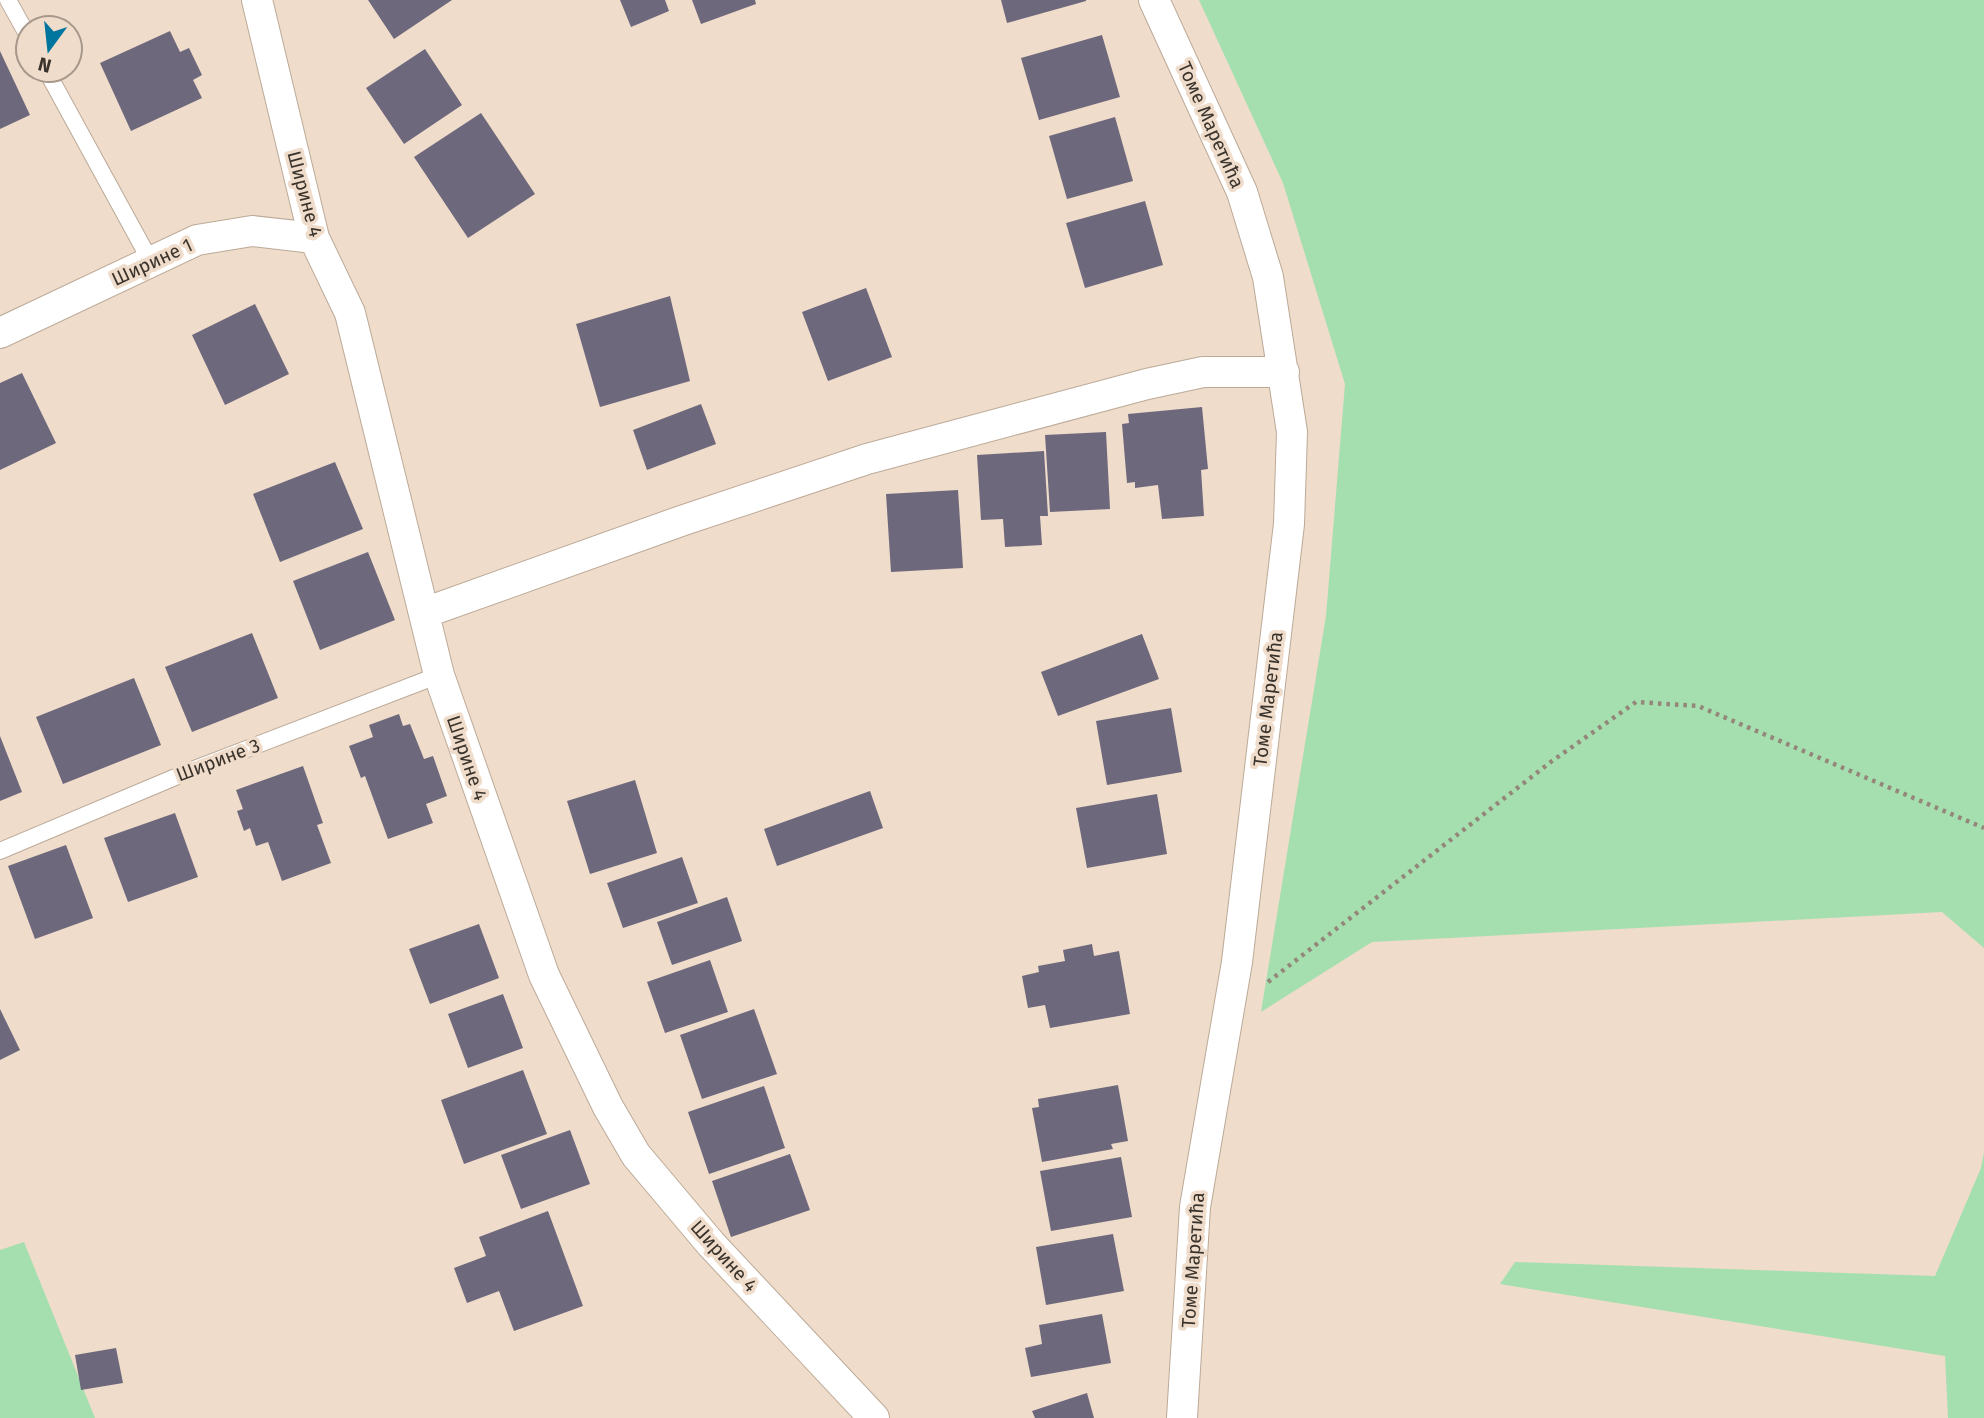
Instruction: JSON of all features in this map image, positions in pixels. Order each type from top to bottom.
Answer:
[{"type":"street","name":"Ширине 4","points":[[257,0],[314,238],[350,313],[439,675],[544,975],[615,1119],[636,1154],[711,1244],[874,1418]]},
{"type":"street","name":"Томе Маретића","points":[[1154,0],[1242,192],[1268,277],[1284,372],[1293,452],[1289,524],[1237,962],[1195,1207],[1182,1418]]},
{"type":"street","name":"Ширине 1","points":[[0,333],[197,240],[241,233],[314,238]]},
{"type":"street","points":[[424,613],[684,520],[867,460],[1147,384],[1203,372],[1284,372]]},
{"type":"lane","points":[[54,84],[151,262]]},
{"type":"lane","name":"Ширине 3","points":[[0,851],[192,770],[439,675]]},
{"type":"path","points":[[1237,962],[1267,983],[1552,761],[1636,702],[1698,706],[1984,828]]},
{"type":"green space","points":[[1199,0],[1984,0],[1984,948],[1942,912],[1372,942],[1261,1012],[1326,616],[1345,384],[1283,183]]},
{"type":"green space","points":[[1984,1152],[1984,1418],[1948,1418],[1945,1356],[1500,1284],[1515,1262],[1935,1276],[1981,1168]]},
{"type":"green space","points":[[24,1242],[95,1418],[0,1418],[0,1250]]},
{"type":"building","points":[[368,0],[452,0],[394,39]]},
{"type":"building","points":[[620,0],[665,0],[669,11],[631,27]]},
{"type":"building","points":[[692,0],[755,0],[756,4],[701,24]]},
{"type":"building","points":[[1001,0],[1086,0],[1086,1],[1007,23]]},
{"type":"building","points":[[170,31],[180,52],[189,48],[202,75],[193,80],[202,98],[131,131],[100,63]]},
{"type":"building","points":[[1102,35],[1120,97],[1039,120],[1021,58]]},
{"type":"building","points":[[425,49],[462,105],[404,144],[366,88]]},
{"type":"building","points":[[0,51],[30,115],[0,129]]},
{"type":"building","points":[[481,113],[535,194],[468,238],[414,157]]},
{"type":"building","points":[[1115,117],[1133,181],[1067,199],[1049,136]]},
{"type":"building","points":[[1145,201],[1163,265],[1085,288],[1066,223]]},
{"type":"building","points":[[866,288],[892,357],[828,381],[802,312]]},
{"type":"building","points":[[670,296],[690,381],[600,407],[576,324]]},
{"type":"building","points":[[255,304],[289,374],[225,405],[192,335]]},
{"type":"building","points":[[22,373],[56,443],[0,470],[0,383]]},
{"type":"building","points":[[701,404],[716,444],[647,470],[633,430]]},
{"type":"building","points":[[1202,407],[1208,469],[1201,470],[1204,516],[1162,519],[1158,485],[1135,488],[1135,482],[1127,483],[1122,424],[1129,423],[1128,414]]},
{"type":"building","points":[[1106,432],[1110,509],[1050,512],[1045,435]]},
{"type":"building","points":[[1044,451],[1048,516],[1040,516],[1042,545],[1005,547],[1003,519],[981,520],[977,455]]},
{"type":"building","points":[[335,462],[363,529],[280,562],[253,494]]},
{"type":"building","points":[[958,490],[963,568],[891,572],[886,494]]},
{"type":"building","points":[[368,552],[395,620],[320,650],[293,581]]},
{"type":"building","points":[[252,633],[278,698],[192,732],[165,667]]},
{"type":"building","points":[[1142,634],[1159,679],[1058,716],[1041,672]]},
{"type":"building","points":[[134,678],[161,745],[63,784],[36,717]]},
{"type":"building","points":[[1171,708],[1182,772],[1107,785],[1096,721]]},
{"type":"building","points":[[399,714],[403,726],[410,724],[424,759],[433,756],[447,796],[426,804],[433,823],[388,839],[365,776],[361,778],[349,746],[373,737],[369,725]]},
{"type":"building","points":[[0,736],[22,792],[0,801]]},
{"type":"building","points":[[303,766],[323,823],[317,825],[331,863],[282,881],[268,842],[256,846],[250,828],[244,831],[237,811],[243,809],[236,790]]},
{"type":"building","points":[[635,780],[657,853],[590,874],[567,801]]},
{"type":"building","points":[[870,791],[883,828],[777,866],[764,829]]},
{"type":"building","points":[[1157,794],[1167,854],[1087,868],[1076,808]]},
{"type":"building","points":[[175,813],[198,877],[128,902],[104,838]]},
{"type":"building","points":[[66,845],[93,918],[35,939],[8,866]]},
{"type":"building","points":[[682,857],[698,903],[623,928],[607,883]]},
{"type":"building","points":[[727,897],[742,941],[672,965],[657,922]]},
{"type":"building","points":[[479,924],[499,978],[430,1004],[409,949]]},
{"type":"building","points":[[1092,944],[1094,956],[1119,951],[1130,1014],[1050,1028],[1045,1005],[1028,1008],[1022,976],[1039,972],[1038,966],[1065,961],[1063,950]]},
{"type":"building","points":[[710,960],[728,1012],[665,1033],[647,982]]},
{"type":"building","points":[[503,994],[523,1048],[468,1068],[448,1014]]},
{"type":"building","points":[[0,1009],[20,1050],[0,1060]]},
{"type":"building","points":[[754,1009],[777,1074],[702,1099],[680,1035]]},
{"type":"building","points":[[523,1070],[547,1134],[464,1164],[441,1100]]},
{"type":"building","points":[[1118,1085],[1128,1141],[1111,1144],[1113,1149],[1042,1162],[1032,1108],[1039,1107],[1038,1099]]},
{"type":"building","points":[[764,1086],[785,1148],[709,1174],[688,1112]]},
{"type":"building","points":[[570,1130],[590,1184],[521,1209],[501,1155]]},
{"type":"building","points":[[790,1154],[810,1210],[731,1237],[712,1181]]},
{"type":"building","points":[[1121,1157],[1132,1217],[1051,1231],[1040,1171]]},
{"type":"building","points":[[548,1211],[583,1306],[514,1331],[499,1291],[467,1303],[454,1268],[486,1256],[479,1237]]},
{"type":"building","points":[[1113,1234],[1124,1291],[1046,1305],[1036,1247]]},
{"type":"building","points":[[1102,1314],[1111,1363],[1031,1377],[1025,1348],[1042,1344],[1039,1325]]},
{"type":"building","points":[[116,1348],[123,1383],[81,1390],[75,1355]]},
{"type":"building","points":[[1087,1393],[1094,1418],[1035,1418],[1032,1411]]}]
